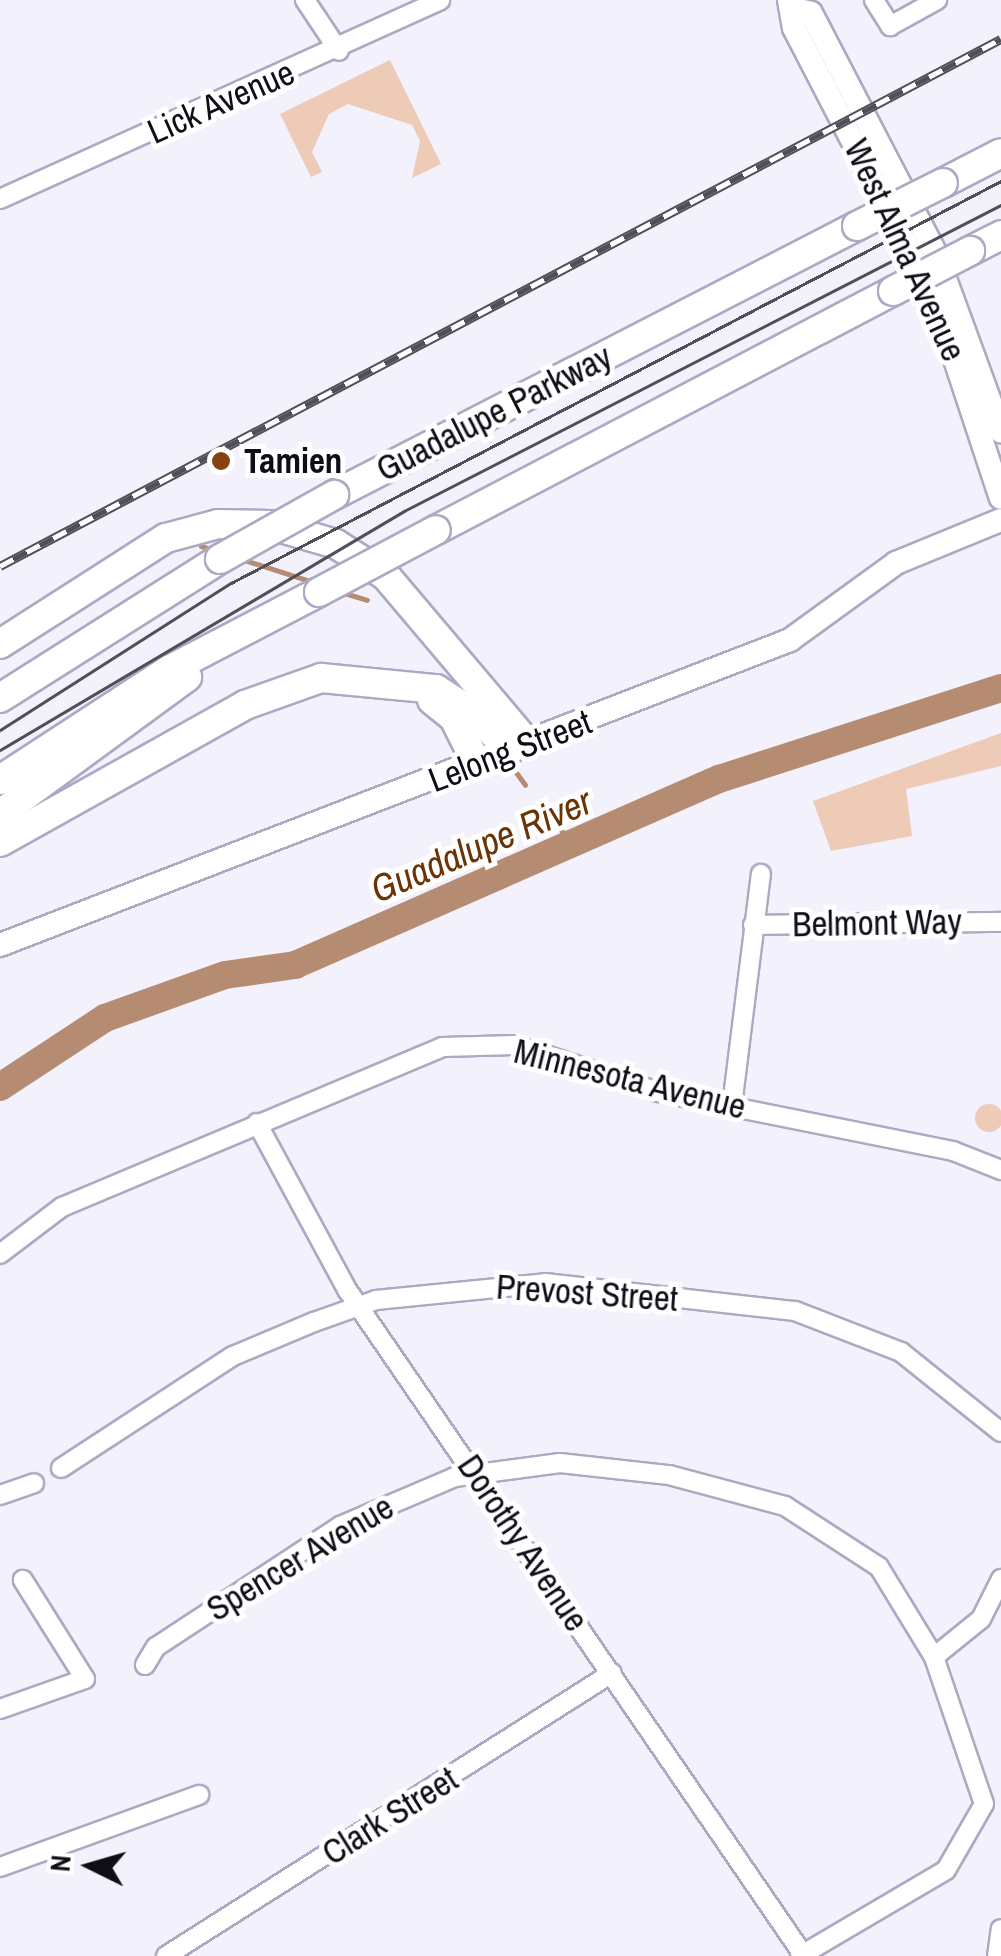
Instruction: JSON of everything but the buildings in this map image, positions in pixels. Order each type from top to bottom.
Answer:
[{"type":"highway","name":"Guadalupe Parkway","points":[[0,698],[220,559],[334,495],[1001,153]]},
{"type":"highway","points":[[0,780],[238,635],[1001,236]]},
{"type":"highway","points":[[0,644],[166,538],[218,524],[271,525],[336,544],[386,576],[518,748]]},
{"type":"highway","points":[[0,814],[238,635]]},
{"type":"highway","points":[[0,842],[268,694],[343,676],[410,685],[458,700],[518,748]]},
{"type":"highway","points":[[410,685],[454,718],[477,764]]},
{"type":"main road","name":"West Alma Avenue","points":[[791,4],[811,13],[936,254],[1001,432]]},
{"type":"main road","name":"West Alma Avenue","points":[[791,4],[794,28],[936,302],[1001,498]]},
{"type":"main road","name":"Lelong Street","points":[[0,945],[790,640],[896,564],[1001,520]]},
{"type":"street","points":[[305,0],[340,51]]},
{"type":"street","name":"Lick Avenue","points":[[0,199],[340,51],[440,0]]},
{"type":"street","points":[[874,0],[890,26],[937,0]]},
{"type":"street","points":[[732,1106],[761,874]]},
{"type":"street","name":"Belmont Way","points":[[753,925],[1001,922]]},
{"type":"street","name":"Minnesota Avenue","points":[[0,1254],[62,1207],[442,1047],[515,1045],[732,1106],[954,1151],[1001,1170]]},
{"type":"street","name":"Dorothy Avenue","points":[[256,1124],[359,1306],[802,1955]]},
{"type":"street","name":"Prevost Street","points":[[61,1468],[233,1356],[359,1306],[456,1286],[545,1283],[794,1311],[900,1352],[1001,1432]]},
{"type":"street","name":"Spencer Avenue","points":[[145,1665],[156,1647],[340,1526],[474,1473],[601,1464],[785,1506],[879,1567],[934,1657],[984,1804],[946,1870],[802,1955]]},
{"type":"street","points":[[1,1493],[34,1483]]},
{"type":"street","points":[[934,1657],[980,1619],[1001,1579]]},
{"type":"street","points":[[0,1709],[85,1679],[23,1580]]},
{"type":"street","name":"Clark Street","points":[[166,1956],[612,1673]]},
{"type":"street","points":[[0,1867],[199,1796]]},
{"type":"street","points":[[998,1956],[1001,1929]]},
{"type":"shaded area","points":[[390,60],[441,164],[412,178],[420,141],[412,125],[348,104],[329,114],[312,152],[322,172],[311,177],[280,114]]},
{"type":"shaded area","points":[[1001,733],[1001,766],[906,789],[912,836],[831,851],[813,801]]},
{"type":"shaded area","points":[[989,1104],[999,1108],[1003,1118],[999,1128],[989,1132],[979,1128],[975,1118],[979,1108]]},
{"type":"waterway","points":[[201,546],[216,551]]},
{"type":"waterway","points":[[241,559],[316,583]]},
{"type":"waterway","points":[[341,592],[367,600]]},
{"type":"waterway","name":"Guadalupe River","points":[[0,1087],[105,1018],[225,975],[295,965],[719,779],[1001,688]]},
{"type":"waterway","points":[[515,771],[525,785]]},
{"type":"waterway","points":[[559,828],[577,847]]},
{"type":"tram line","points":[[0,730],[231,583],[1001,181]]},
{"type":"tram line","points":[[0,750],[404,511],[1001,205]]},
{"type":"railway","points":[[0,566],[1001,39]]},
{"type":"place","name":"Tamien","points":[[221,461]]}]
